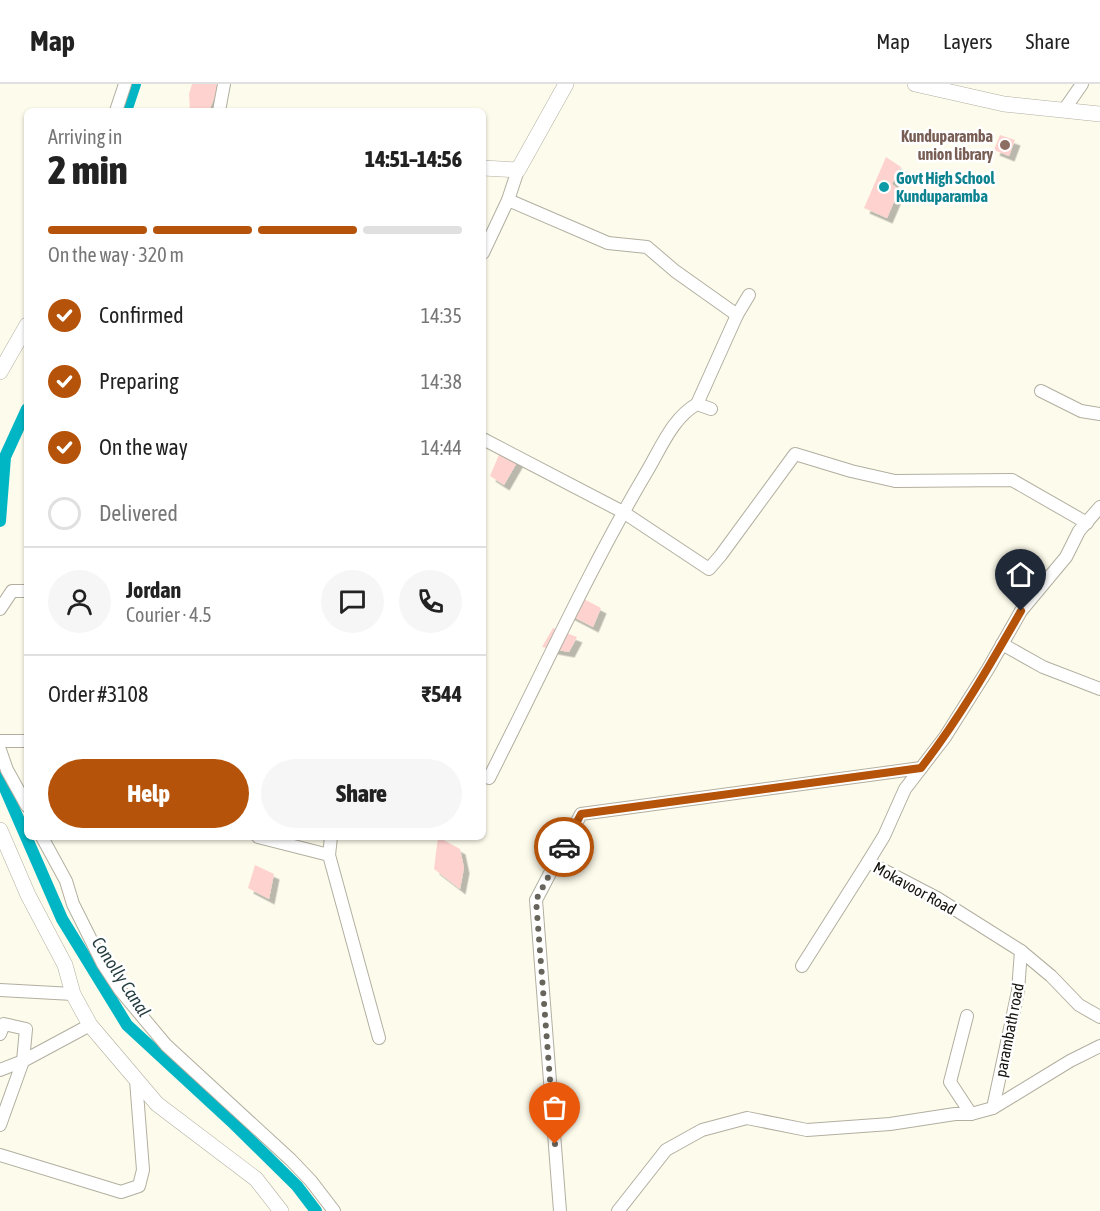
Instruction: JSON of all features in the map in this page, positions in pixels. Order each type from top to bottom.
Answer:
[{"type":"main road","points":[[486,168],[518,170],[566,84]]},
{"type":"main road","points":[[915,84],[961,88],[1004,104],[1100,114]]},
{"type":"main road","points":[[0,372],[24,331]]},
{"type":"main road","points":[[0,830],[28,895],[65,965],[73,994],[90,1025],[157,1104],[256,1179],[281,1211]]},
{"type":"street","points":[[117,108],[125,84]]},
{"type":"street","points":[[220,108],[224,84]]},
{"type":"street","points":[[1064,110],[1082,84]]},
{"type":"street","points":[[486,247],[508,200],[518,170]]},
{"type":"street","points":[[508,200],[608,243],[647,246],[675,271],[737,315]]},
{"type":"street","points":[[489,778],[624,512],[671,431],[685,411],[697,404],[737,315],[749,295]]},
{"type":"street","points":[[1041,391],[1081,411],[1100,414]]},
{"type":"street","points":[[697,404],[711,410]]},
{"type":"street","points":[[486,441],[624,512],[709,569],[795,454],[851,471],[896,481],[1012,480],[1087,523]]},
{"type":"street","name":"Mokavoor Road","points":[[1100,507],[1079,531],[1066,557],[1021,611],[945,737],[904,789],[884,836],[868,862],[937,898],[1021,951],[1051,976],[1079,1005],[1100,1017]]},
{"type":"street","points":[[0,609],[12,591],[24,591]]},
{"type":"street","points":[[1002,644],[1042,666],[1100,688]]},
{"type":"street","points":[[0,741],[24,741]]},
{"type":"street","points":[[0,750],[7,770],[24,801]]},
{"type":"street","points":[[560,1211],[536,900],[581,814],[921,768]]},
{"type":"street","points":[[44,840],[66,881],[73,904],[103,964],[120,990],[166,1045],[291,1160],[312,1181],[334,1211]]},
{"type":"street","points":[[270,840],[329,855]]},
{"type":"street","points":[[331,840],[329,855],[380,1038]]},
{"type":"street","points":[[802,966],[868,862]]},
{"type":"street","name":"parambath road","points":[[993,1108],[1018,991],[1021,951]]},
{"type":"street","points":[[0,990],[73,994]]},
{"type":"street","points":[[967,1016],[950,1082],[971,1114]]},
{"type":"street","points":[[0,1034],[4,1024],[26,1029],[23,1061],[0,1125]]},
{"type":"street","points":[[0,1070],[23,1061],[90,1025]]},
{"type":"street","points":[[618,1211],[666,1150],[702,1130],[725,1122],[747,1118],[807,1130],[890,1124],[955,1114],[971,1114],[993,1108],[1070,1061],[1100,1046]]},
{"type":"street","points":[[0,1155],[121,1192],[139,1186],[143,1170],[136,1080]]},
{"type":"building","points":[[192,84],[219,86],[210,108],[190,108],[189,94]]},
{"type":"building","name":"Kunduparamba union library","points":[[1000,135],[1015,140],[1009,156],[994,150]]},
{"type":"building","name":"Govt High School Kunduparamba","points":[[886,157],[901,167],[892,184],[899,190],[887,218],[864,208]]},
{"type":"building","points":[[501,450],[519,459],[504,485],[490,476]]},
{"type":"building","points":[[578,596],[601,608],[593,627],[566,613]]},
{"type":"building","points":[[553,628],[577,637],[569,652],[542,647]]},
{"type":"building","points":[[438,840],[444,840],[460,849],[464,868],[460,889],[434,869]]},
{"type":"building","points":[[255,865],[274,874],[269,899],[248,888]]},
{"type":"waterway","name":"Conolly Canal","points":[[127,108],[135,84]]},
{"type":"waterway","name":"Conolly Canal","points":[[0,521],[5,457],[24,416]]},
{"type":"waterway","name":"Conolly Canal","points":[[0,777],[24,832]]},
{"type":"waterway","name":"Conolly Canal","points":[[28,840],[62,919],[127,1025],[231,1121],[297,1186],[316,1211]]},
{"type":"way so far","points":[[555,1144],[536,900],[564,847]]},
{"type":"place","name":"Kunduparamba union library","points":[[1005,145]]},
{"type":"place","name":"Govt High School Kunduparamba","points":[[884,187]]},
{"type":"route","points":[[564,847],[581,814],[921,768],[956,720],[1021,611]]}]
